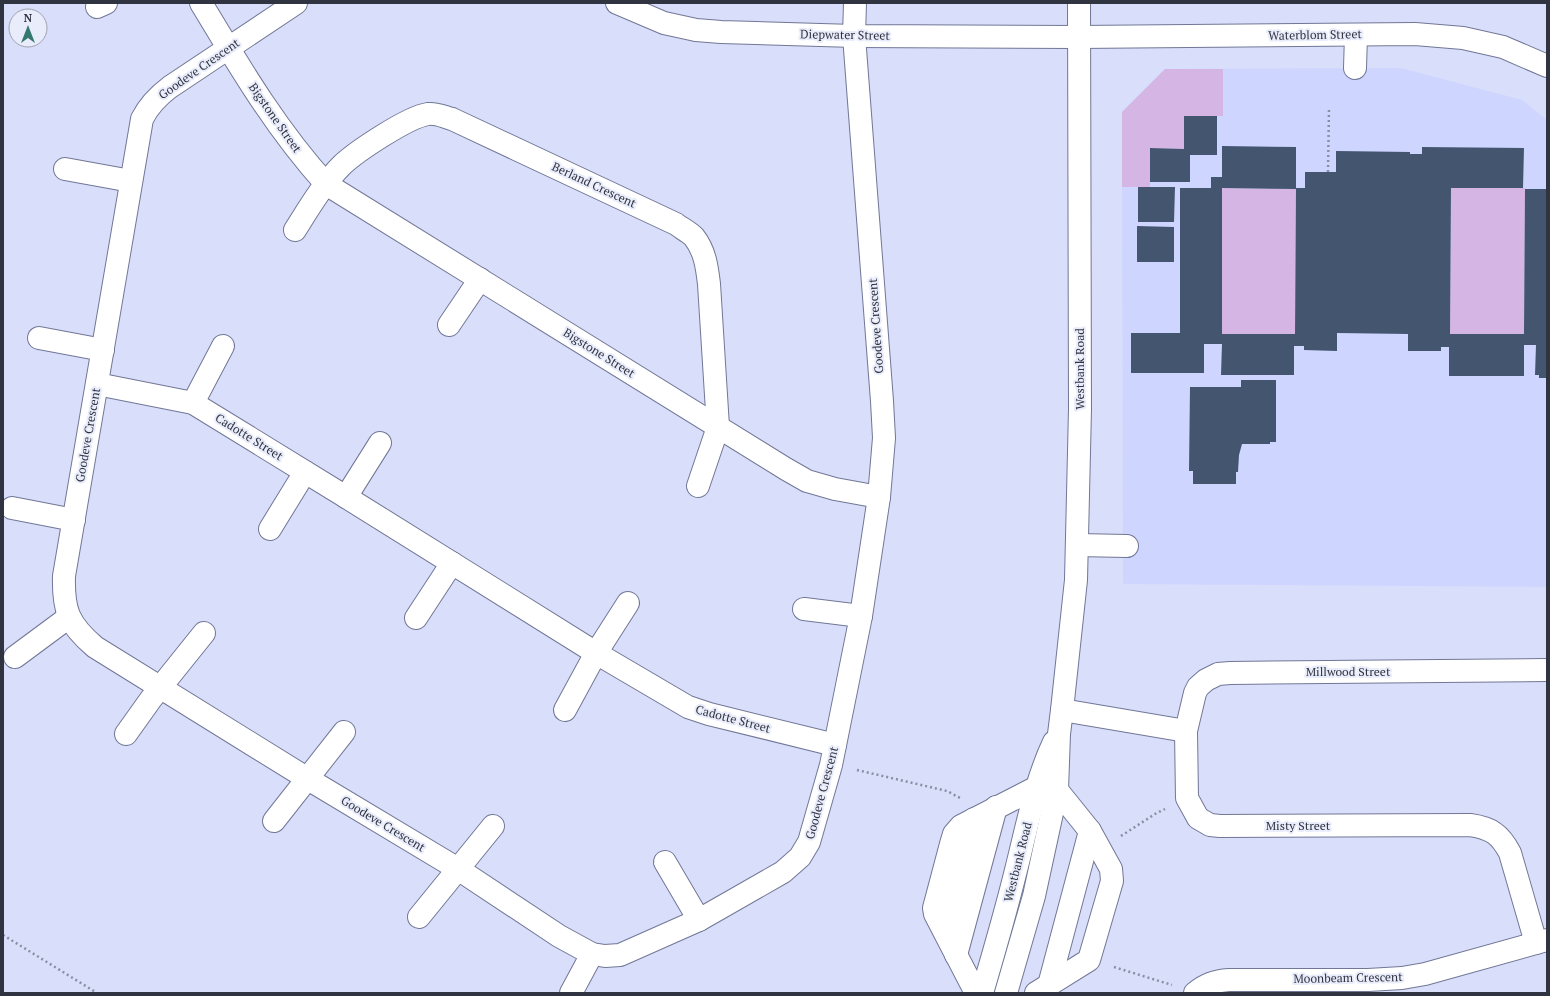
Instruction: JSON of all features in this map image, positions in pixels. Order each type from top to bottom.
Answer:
[{"type":"street","name":"Bigstone Street","points":[[201,3],[227,48],[284,134],[326,184],[807,481],[835,489],[879,497]]},
{"type":"street","name":"Goodeve Crescent","points":[[296,3],[170,87],[156,98],[147,108],[139,130],[64,576],[65,603],[69,617],[75,628],[95,647],[308,779],[458,869],[559,936],[592,954],[605,956],[620,955],[699,920],[783,872],[800,857],[809,842],[833,755],[861,616],[879,497],[884,438],[854,36],[855,3]]},
{"type":"street","name":"Diepwater Street","points":[[617,3],[664,23],[696,30],[854,36],[1078,37]]},
{"type":"street","name":"Westbank Road","points":[[1006,993],[1034,896],[1047,788],[1062,710],[1072,619],[1077,546],[1080,409],[1079,3]]},
{"type":"street","points":[[1355,68],[1356,34]]},
{"type":"street","name":"Waterblom Street","points":[[1078,37],[1416,34],[1463,38],[1503,48],[1547,66]]},
{"type":"street","name":"Berland Crescent","points":[[326,184],[342,166],[355,155],[397,127],[420,116],[429,114],[438,115],[452,119],[676,224],[693,236],[702,250],[706,262],[710,284],[718,427]]},
{"type":"street","points":[[65,169],[131,181]]},
{"type":"street","points":[[295,230],[326,184]]},
{"type":"street","points":[[449,325],[480,279]]},
{"type":"street","points":[[39,338],[103,350]]},
{"type":"street","points":[[193,403],[223,346]]},
{"type":"street","name":"Cadotte Street","points":[[97,384],[193,403],[596,653],[688,707],[833,755]]},
{"type":"street","points":[[698,486],[718,427]]},
{"type":"street","points":[[346,497],[380,443]]},
{"type":"street","points":[[270,529],[304,472]]},
{"type":"street","points":[[12,508],[74,520]]},
{"type":"street","points":[[1077,546],[1127,546]]},
{"type":"street","points":[[416,618],[452,563]]},
{"type":"street","points":[[565,710],[596,653],[628,603]]},
{"type":"street","points":[[804,609],[861,616]]},
{"type":"street","points":[[16,657],[69,617]]},
{"type":"street","points":[[126,734],[204,633]]},
{"type":"street","name":"Millwood Street","points":[[1186,731],[1195,693],[1198,687],[1206,680],[1218,674],[1547,670]]},
{"type":"street","points":[[1062,710],[1186,731]]},
{"type":"street","name":"Misty Street","points":[[1186,731],[1187,798],[1198,818],[1210,825],[1470,825],[1484,827],[1494,832],[1505,843],[1510,853],[1541,941]]},
{"type":"street","points":[[274,821],[344,732]]},
{"type":"street","name":"Westbank Road","points":[[982,993],[1011,890],[1047,788]]},
{"type":"street","points":[[976,993],[945,932],[974,818],[996,807],[1047,788],[1108,846],[1068,973],[1043,989]]},
{"type":"street","points":[[956,955],[996,807]]},
{"type":"street","points":[[419,917],[493,826]]},
{"type":"street","points":[[1043,989],[1090,830]]},
{"type":"street","points":[[665,862],[699,920]]},
{"type":"street","name":"Moonbeam Crescent","points":[[1196,993],[1202,987],[1215,981],[1368,980],[1402,978],[1426,974],[1541,941]]},
{"type":"street","points":[[571,993],[592,954]]},
{"type":"path","points":[[1328,172],[1329,107]]},
{"type":"path","points":[[833,755],[886,776],[947,791],[963,799]]},
{"type":"path","points":[[1108,846],[1155,814],[1187,798]]},
{"type":"path","points":[[3,935],[97,993]]},
{"type":"path","points":[[1112,966],[1174,987]]},
{"type":"shaded area","points":[[1401,68],[1522,100],[1547,120],[1547,587],[1123,584],[1122,112],[1165,69]]},
{"type":"shaded area","points":[[1165,69],[1223,69],[1223,116],[1184,116],[1184,149],[1150,148],[1150,187],[1122,187],[1122,112]]},
{"type":"shaded area","points":[[1222,188],[1296,189],[1295,334],[1222,334]]},
{"type":"shaded area","points":[[1451,188],[1525,188],[1524,334],[1450,334]]},
{"type":"building","points":[[1184,116],[1217,116],[1217,155],[1190,155],[1190,182],[1150,182],[1150,148],[1184,149]]},
{"type":"building","points":[[1222,146],[1296,147],[1296,188],[1305,188],[1305,172],[1336,172],[1336,151],[1410,152],[1410,154],[1422,154],[1422,147],[1524,148],[1523,188],[1451,188],[1450,334],[1524,334],[1525,189],[1547,189],[1547,378],[1539,378],[1539,375],[1535,375],[1536,345],[1524,345],[1524,376],[1449,376],[1449,347],[1441,347],[1441,351],[1408,351],[1408,334],[1337,333],[1337,351],[1304,350],[1304,346],[1294,346],[1294,375],[1221,375],[1222,344],[1204,344],[1204,373],[1131,373],[1131,333],[1180,333],[1180,188],[1211,188],[1211,177],[1222,177]],"holes":[[[1222,188],[1296,189],[1295,334],[1222,334]]]},
{"type":"building","points":[[1138,187],[1175,187],[1174,222],[1138,222]]},
{"type":"building","points":[[1137,226],[1174,227],[1174,262],[1137,262]]},
{"type":"building","points":[[1241,380],[1276,380],[1276,442],[1270,442],[1270,444],[1242,444],[1239,455],[1238,472],[1236,472],[1236,484],[1193,484],[1193,471],[1189,471],[1190,387],[1241,387]]}]
